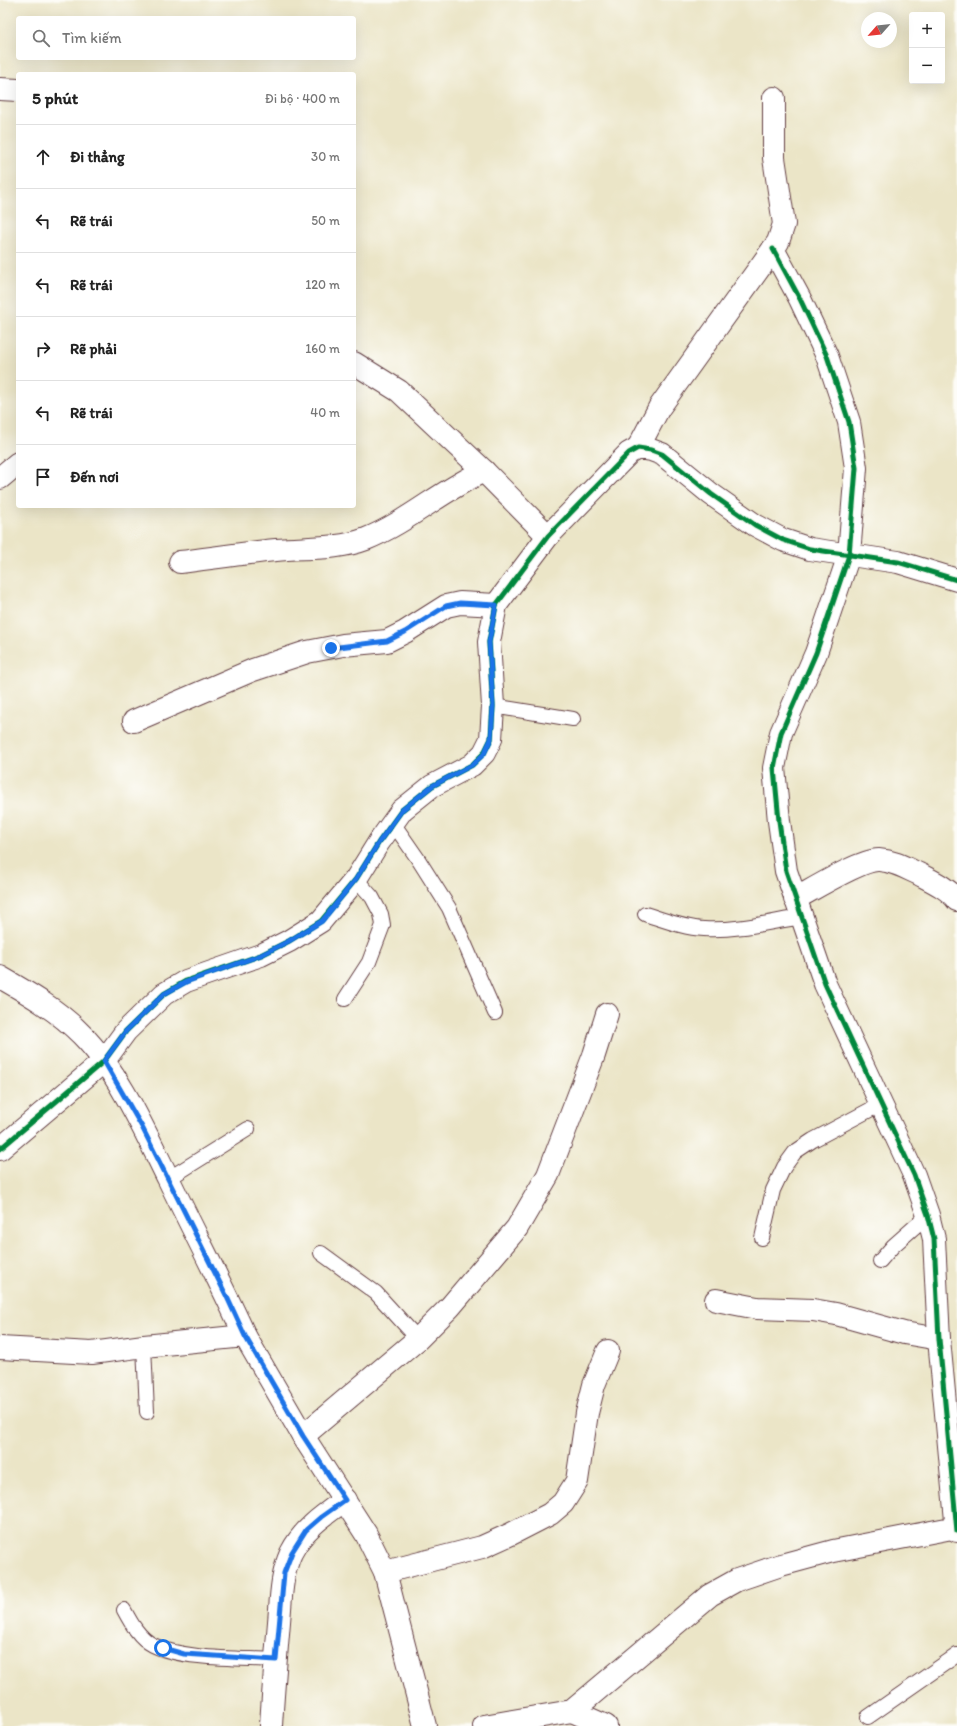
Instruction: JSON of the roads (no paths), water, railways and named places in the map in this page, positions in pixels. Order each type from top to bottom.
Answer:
[{"type":"street","points":[[0,89],[16,90]]},
{"type":"street","points":[[0,1149],[104,1061],[126,1031],[164,994],[186,982],[261,955],[289,941],[322,921],[356,879],[402,810],[432,786],[472,765],[484,754],[491,739],[493,706],[489,642],[496,605],[548,536],[629,453],[638,448],[659,408],[778,242],[784,224],[774,158],[774,98]]},
{"type":"street","points":[[484,1726],[572,1711],[710,1595],[737,1580],[781,1565],[833,1551],[957,1529],[952,1404],[939,1339],[934,1239],[928,1215],[914,1175],[825,984],[786,871],[774,768],[780,733],[816,653],[849,555],[856,468],[849,422],[827,356],[800,299],[773,249]]},
{"type":"street","points":[[356,364],[398,391],[484,471],[548,536]]},
{"type":"street","points":[[638,448],[651,450],[662,454],[711,494],[754,525],[783,540],[810,549],[898,562],[957,580]]},
{"type":"street","points":[[0,478],[16,465]]},
{"type":"street","points":[[180,562],[277,549],[329,548],[364,540],[383,532],[463,481],[484,471]]},
{"type":"street","points":[[134,721],[253,670],[307,652],[343,645],[387,641],[405,632],[446,606],[460,603],[496,605]]},
{"type":"street","points":[[798,908],[855,867],[877,860],[894,862],[932,881],[954,896],[957,900]]},
{"type":"street","points":[[0,977],[31,996],[82,1034],[104,1061],[142,1127],[245,1336],[303,1436],[366,1534],[385,1572],[425,1726]]},
{"type":"street","points":[[303,1436],[418,1339],[450,1307],[517,1228],[548,1175],[594,1056],[607,1014]]},
{"type":"street","points":[[716,1300],[757,1308],[813,1310],[836,1314],[904,1333],[939,1339]]},
{"type":"street","points":[[0,1348],[92,1353],[144,1346],[245,1336]]},
{"type":"street","points":[[385,1572],[482,1547],[550,1514],[563,1503],[577,1481],[587,1413],[594,1385],[608,1351]]},
{"type":"street","points":[[271,1726],[284,1573],[292,1552],[306,1530],[345,1500]]},
{"type":"street","points":[[572,1711],[606,1726]]},
{"type":"lane","points":[[493,706],[573,719]]},
{"type":"lane","points":[[393,823],[449,908],[495,1013]]},
{"type":"lane","points":[[345,999],[370,962],[383,925],[381,914],[372,897],[356,879]]},
{"type":"lane","points":[[645,914],[684,926],[705,929],[736,928],[798,908]]},
{"type":"lane","points":[[762,1238],[773,1190],[784,1167],[795,1152],[813,1140],[881,1104]]},
{"type":"lane","points":[[168,1179],[248,1129]]},
{"type":"lane","points":[[880,1261],[893,1246],[928,1215]]},
{"type":"lane","points":[[320,1254],[376,1293],[418,1339]]},
{"type":"lane","points":[[144,1346],[147,1412]]},
{"type":"lane","points":[[124,1610],[137,1631],[153,1645],[184,1654],[276,1660]]},
{"type":"lane","points":[[868,1717],[957,1655]]}]
